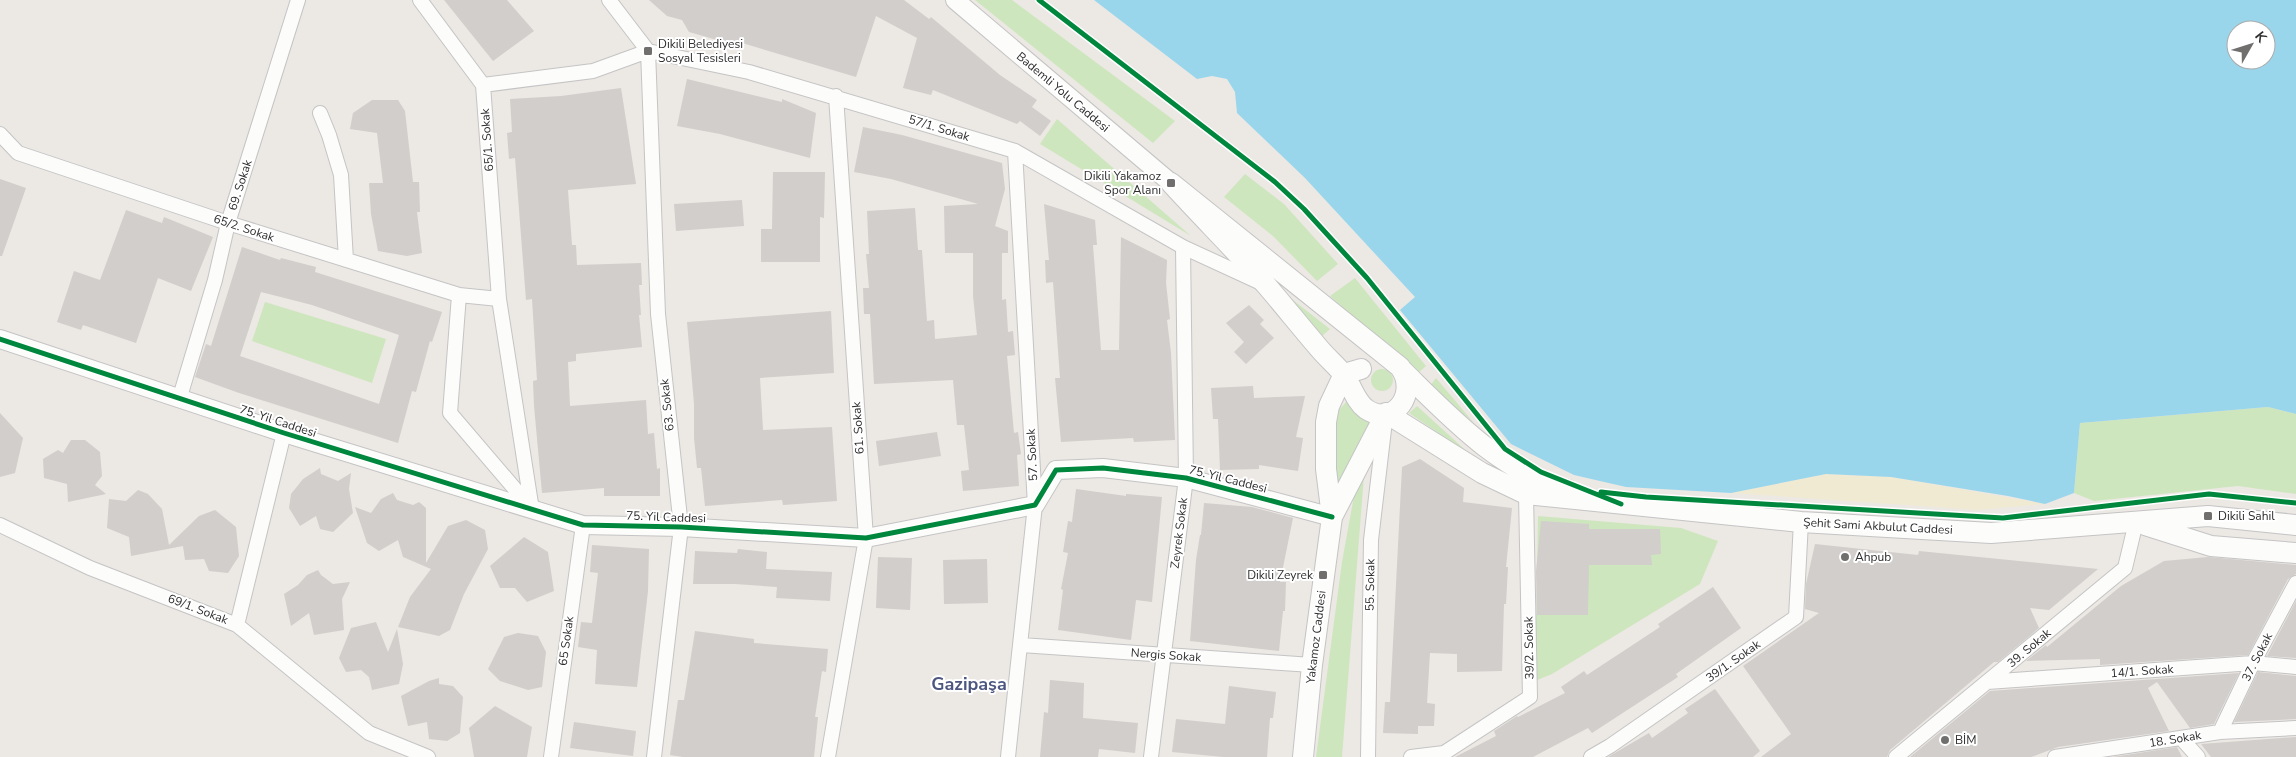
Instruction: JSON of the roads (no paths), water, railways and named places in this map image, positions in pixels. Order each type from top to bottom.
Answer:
[{"type":"main road","points":[[1171,183],[1266,285],[1319,348],[1352,372],[1355,394],[1365,408],[1372,412],[1386,413],[1401,405],[1406,398],[1408,382],[1400,367],[1387,360],[1373,361],[1352,372],[1329,406],[1326,422],[1326,468],[1332,517]]},
{"type":"main road","name":"Şehit Sami Akbulut Caddesi","points":[[1171,183],[1400,367],[1470,436],[1509,464],[1548,484],[1620,504]]},
{"type":"main road","points":[[1332,517],[1386,413]]},
{"type":"main road","name":"Şehit Sami Akbulut Caddesi","points":[[1386,413],[1482,473],[1526,494],[1801,522],[1991,533],[2208,516],[2296,525]]},
{"type":"main road","name":"Yakamoz Caddesi","points":[[1303,757],[1312,665],[1332,517]]},
{"type":"main road","name":"Şehit Sami Akbulut Caddesi","points":[[2136,522],[2211,546],[2263,548],[2296,553]]},
{"type":"street","name":"69. Sokak","points":[[179,400],[215,280],[228,223],[298,0]]},
{"type":"street","points":[[420,0],[483,85],[593,71],[648,51],[609,0]]},
{"type":"street","name":"Bademli Yolu Caddesi","points":[[955,0],[1171,183]]},
{"type":"street","name":"57/1. Sokak","points":[[648,51],[749,72],[836,96],[1015,151],[1183,248],[1266,285]]},
{"type":"street","name":"63. Sokak","points":[[648,51],[658,314],[681,527],[654,757]]},
{"type":"street","name":"65/1. Sokak","points":[[483,85],[499,299],[532,510]]},
{"type":"street","name":"61. Sokak","points":[[828,757],[866,538],[836,96]]},
{"type":"street","points":[[320,113],[336,155],[341,175],[346,260]]},
{"type":"street","name":"65/2. Sokak","points":[[0,134],[18,153],[228,223],[459,295],[499,299]]},
{"type":"street","name":"57. Sokak","points":[[1008,757],[1035,505],[1015,151]]},
{"type":"street","name":"Zeyrek Sokak","points":[[1151,757],[1186,478],[1183,248]]},
{"type":"street","points":[[459,295],[450,413],[532,510]]},
{"type":"street","name":"75. Yil Caddesi","points":[[0,339],[284,434],[583,525],[681,527],[866,538],[1035,505],[1056,470],[1103,468],[1186,478],[1332,517]]},
{"type":"street","name":"55. Sokak","points":[[1368,757],[1371,540],[1386,413]]},
{"type":"street","points":[[237,624],[284,434]]},
{"type":"street","name":"39/2. Sokak","points":[[1412,757],[1444,753],[1530,697],[1526,494]]},
{"type":"street","name":"39/1. Sokak","points":[[1591,757],[1610,746],[1796,617],[1801,522]]},
{"type":"street","name":"39. Sokak","points":[[1896,757],[2125,568],[2136,522]]},
{"type":"street","name":"69/1. Sokak","points":[[0,525],[90,568],[237,624],[369,733],[428,757]]},
{"type":"street","name":"65 Sokak","points":[[551,757],[583,525]]},
{"type":"street","name":"37. Sokak","points":[[2220,732],[2253,663],[2296,583]]},
{"type":"street","name":"Nergis Sokak","points":[[1021,645],[1312,665]]},
{"type":"street","name":"14/1. Sokak","points":[[1987,682],[2253,663],[2296,667]]},
{"type":"street","name":"18. Sokak","points":[[2055,757],[2220,732],[2296,728]]},
{"type":"street","points":[[2181,738],[2198,757]]},
{"type":"water","points":[[1094,0],[2296,0],[2296,414],[2268,407],[2080,423],[2074,493],[2045,504],[1891,477],[1826,474],[1731,493],[1626,487],[1574,475],[1511,444],[1400,310],[1415,297],[1305,178],[1237,113],[1235,92],[1227,79],[1212,76],[1197,79]]},
{"type":"place","name":"Dikili Belediyesi Sosyal Tesisleri","points":[[648,51]]},
{"type":"place","name":"Dikili Yakamoz Spor Alanı","points":[[1171,183]]},
{"type":"place","name":"Dikili Sahil","points":[[2208,516]]},
{"type":"place","name":"Ahpub","points":[[1845,557]]},
{"type":"place","name":"Dikili Zeyrek","points":[[1323,575]]},
{"type":"place","name":"BİM","points":[[1945,740]]},
{"type":"district","name":"Gazipaşa","points":[[969,684]]}]
